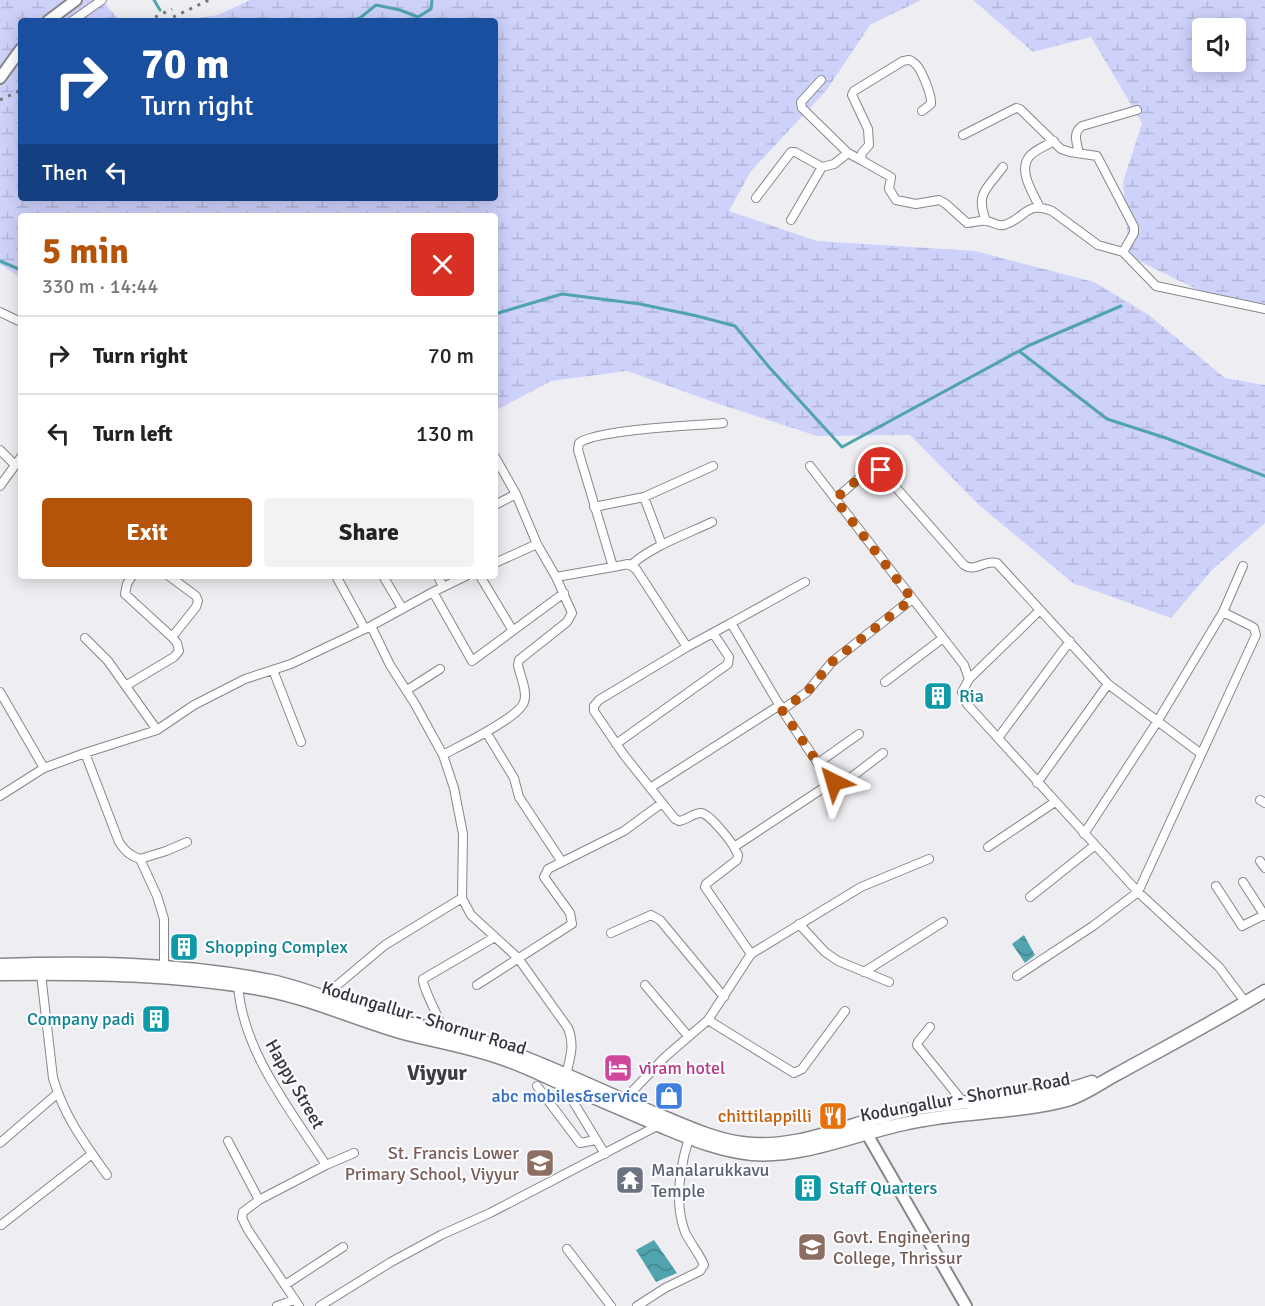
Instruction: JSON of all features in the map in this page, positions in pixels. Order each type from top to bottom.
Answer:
[{"type":"main road","points":[[52,18],[76,0]]},
{"type":"main road","points":[[0,78],[18,53]]},
{"type":"main road","name":"Kodungallur - Shornur Road","points":[[0,964],[86,963],[164,968],[238,981],[302,999],[414,1036],[462,1045],[488,1053],[659,1125],[741,1143],[763,1144],[803,1140],[950,1115],[1040,1106],[1064,1101],[1094,1090],[1108,1079]]},
{"type":"main road","name":"Kodungallur - Shornur Road","points":[[0,974],[133,974],[272,981],[331,998],[381,1016],[489,1044],[624,1100],[676,1127],[690,1138],[723,1150],[766,1154],[816,1147],[906,1111],[963,1102],[1054,1093],[1108,1079]]},
{"type":"main road","points":[[1108,1079],[1265,991]]},
{"type":"main road","points":[[863,1128],[966,1306]]},
{"type":"street","points":[[76,18],[102,0]]},
{"type":"street","points":[[861,160],[861,153],[869,145],[869,134],[853,99],[854,91],[903,61],[909,60],[917,65],[932,98],[931,104],[922,111]]},
{"type":"street","points":[[821,80],[803,99],[802,108],[848,153],[891,177],[889,189],[896,200],[916,204],[939,200],[967,223],[986,221],[1002,226],[1029,209],[1039,206],[1052,211],[1098,245],[1123,252],[1156,286],[1265,309]]},
{"type":"street","points":[[963,135],[1016,108],[1020,109],[1065,151],[1097,156],[1134,227],[1134,233],[1123,252]]},
{"type":"street","points":[[1079,153],[1076,135],[1082,126],[1137,110]]},
{"type":"street","points":[[1039,206],[1027,179],[1026,163],[1030,155],[1054,141]]},
{"type":"street","points":[[756,198],[791,152],[822,167],[834,164],[848,153]]},
{"type":"street","points":[[790,220],[822,167]]},
{"type":"street","points":[[986,221],[981,199],[1003,167]]},
{"type":"street","points":[[0,312],[18,321]]},
{"type":"street","points":[[613,567],[577,446],[582,440],[618,433],[723,423]]},
{"type":"street","points":[[0,450],[15,465]]},
{"type":"street","points":[[0,486],[18,461]]},
{"type":"street","points":[[443,755],[486,732],[522,706],[525,696],[518,665],[519,660],[571,617],[572,613],[564,593],[537,544],[516,494],[498,463]]},
{"type":"street","points":[[594,507],[644,497],[713,466]]},
{"type":"street","points":[[810,466],[944,638],[964,665],[969,679]]},
{"type":"street","points":[[835,499],[870,469],[878,467],[964,565],[968,568],[975,568],[988,562],[997,563],[1108,684],[1200,753]]},
{"type":"street","points":[[498,503],[516,494]]},
{"type":"street","points":[[644,497],[663,545]]},
{"type":"street","points":[[556,578],[632,565],[642,556],[712,522]]},
{"type":"street","points":[[498,562],[537,544]]},
{"type":"street","points":[[632,565],[687,647]]},
{"type":"street","points":[[1084,834],[1157,722],[1223,612],[1243,566]]},
{"type":"street","points":[[127,685],[178,654],[179,648],[172,638],[125,594],[130,579]]},
{"type":"street","points":[[172,638],[196,607],[198,601],[196,596],[173,579]]},
{"type":"street","points":[[338,579],[443,755],[454,788],[463,834],[462,898],[471,915],[518,958],[568,1028],[573,1047],[566,1075]]},
{"type":"street","points":[[385,579],[402,609]]},
{"type":"street","points":[[439,579],[443,587]]},
{"type":"street","points":[[0,796],[44,768],[157,730],[194,705],[244,679],[291,664],[368,628],[460,579]]},
{"type":"street","points":[[482,579],[513,631]]},
{"type":"street","points":[[751,954],[705,887],[736,860],[737,853],[734,847],[709,817],[699,813],[685,821],[679,821],[616,744],[596,716],[594,706],[599,700],[687,647],[805,582]]},
{"type":"street","points":[[433,592],[470,661],[564,593]]},
{"type":"street","points":[[650,788],[807,692],[832,662],[912,599]]},
{"type":"street","points":[[1040,610],[969,679],[962,692],[963,697],[1094,846],[1138,892],[1193,945],[1211,959],[1246,1003]]},
{"type":"street","points":[[1017,976],[1138,892],[1256,635],[1254,628],[1223,612]]},
{"type":"street","points":[[731,622],[781,707],[831,783]]},
{"type":"street","points":[[616,744],[728,664],[729,657],[713,633]]},
{"type":"street","points":[[85,638],[108,661],[127,685],[157,730]]},
{"type":"street","points":[[885,682],[944,638]]},
{"type":"street","points":[[998,738],[1070,641]]},
{"type":"street","points":[[273,669],[301,742]]},
{"type":"street","points":[[406,690],[440,669]]},
{"type":"street","points":[[1037,783],[1108,684]]},
{"type":"street","points":[[0,692],[44,768]]},
{"type":"street","points":[[486,732],[514,778],[519,797],[562,862]]},
{"type":"street","points":[[818,764],[859,734]]},
{"type":"street","points":[[84,753],[119,842],[125,851],[140,859],[187,842]]},
{"type":"street","points":[[734,847],[831,783],[849,779],[883,753]]},
{"type":"street","points":[[988,848],[1055,802]]},
{"type":"street","points":[[477,985],[572,924],[570,913],[544,877],[548,869],[624,831],[662,803]]},
{"type":"street","points":[[1030,897],[1094,846]]},
{"type":"street","points":[[140,859],[157,896],[164,919],[164,968]]},
{"type":"street","points":[[624,1100],[688,1036],[708,1020],[751,954],[861,887],[930,859]]},
{"type":"street","points":[[1260,861],[1265,868]]},
{"type":"street","points":[[1216,886],[1242,926],[1265,915],[1243,882]]},
{"type":"street","points":[[331,998],[335,987],[385,945],[462,898]]},
{"type":"street","points":[[611,933],[645,916],[654,916],[660,920],[724,997]]},
{"type":"street","points":[[864,972],[943,922]]},
{"type":"street","points":[[799,924],[825,952],[838,961],[890,982]]},
{"type":"street","points":[[444,1032],[423,986],[423,979],[495,937]]},
{"type":"street","points":[[41,974],[53,1078],[73,1128],[106,1175]]},
{"type":"street","name":"Happy Street","points":[[238,981],[242,1011],[258,1057],[326,1165]]},
{"type":"street","points":[[645,985],[688,1036]]},
{"type":"street","points":[[708,1020],[794,1073],[802,1069],[845,1011]]},
{"type":"street","points":[[930,1027],[917,1045],[963,1102]]},
{"type":"street","points":[[537,1086],[579,1143],[596,1140]]},
{"type":"street","points":[[1,1139],[58,1093]]},
{"type":"street","points":[[574,1103],[605,1155]]},
{"type":"street","points":[[320,1306],[391,1262],[441,1235],[605,1155],[659,1125]]},
{"type":"street","points":[[638,1306],[665,1288],[700,1271],[704,1265],[686,1234],[681,1218],[679,1195],[685,1153],[690,1138]]},
{"type":"street","points":[[228,1141],[259,1200]]},
{"type":"street","points":[[277,1306],[297,1303],[242,1218],[243,1212],[246,1207],[259,1200],[354,1153]]},
{"type":"street","points":[[1,1226],[92,1154]]},
{"type":"street","points":[[285,1285],[344,1247]]},
{"type":"street","points":[[567,1249],[611,1306]]},
{"type":"green space","points":[[0,0],[102,0],[117,18],[18,18],[18,201],[498,201],[498,18],[200,18],[218,15],[250,0],[921,0],[870,25],[826,91],[751,171],[729,211],[817,241],[975,251],[1094,282],[1149,315],[1225,378],[1265,385],[1265,523],[1212,570],[1171,618],[1073,583],[980,506],[910,435],[817,436],[627,371],[551,381],[498,409],[498,213],[18,213],[18,276],[0,264]]},
{"type":"green space","points":[[973,0],[1265,0],[1265,312],[1233,307],[1129,256],[1123,182],[1142,123],[1091,37],[1033,52]]},
{"type":"water","points":[[1024,935],[1035,955],[1025,963],[1012,944]]},
{"type":"water","points":[[654,1240],[677,1273],[656,1282],[636,1250]]},
{"type":"waterway","points":[[154,0],[160,10]]},
{"type":"waterway","points":[[360,18],[376,5],[418,17],[431,9],[432,0]]},
{"type":"waterway","points":[[0,261],[18,269]]},
{"type":"waterway","points":[[498,313],[562,294],[640,304],[735,326],[842,447],[1030,345],[1121,306]]},
{"type":"waterway","points":[[1019,351],[1107,419],[1166,438],[1265,476]]},
{"type":"railway","points":[[171,18],[209,0]]},
{"type":"railway","points":[[153,18],[172,9]]},
{"type":"railway","points":[[0,100],[18,91]]},
{"type":"place","name":"Ria","points":[[938,696]]},
{"type":"place","name":"Shopping Complex","points":[[184,947]]},
{"type":"place","name":"Company padi","points":[[156,1019]]},
{"type":"place","name":"viram hotel","points":[[618,1068]]},
{"type":"place","name":"abc mobiles&service","points":[[669,1096]]},
{"type":"place","name":"chittilappilli","points":[[833,1116]]},
{"type":"place","name":"St. Francis Lower Primary School, Viyyur","points":[[540,1163]]},
{"type":"place","name":"Manalarukkavu Temple","points":[[630,1180]]},
{"type":"place","name":"Staff Quarters","points":[[808,1188]]},
{"type":"place","name":"Govt. Engineering College, Thrissur","points":[[812,1247]]},
{"type":"district","name":"Viyyur","points":[[437,1073]]},
{"type":"route","points":[[834,782],[831,783],[782,710],[807,692],[832,662],[912,599],[835,499],[870,469],[878,467],[881,470]]}]
